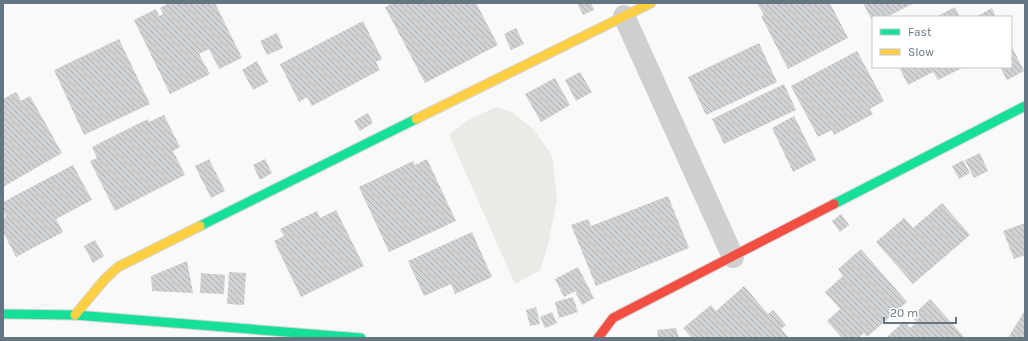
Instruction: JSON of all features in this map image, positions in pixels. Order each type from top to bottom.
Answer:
[{"type":"street","points":[[75,315],[105,279],[118,267],[651,3]]},
{"type":"street","points":[[624,16],[733,257]]},
{"type":"street","points":[[598,338],[613,318],[1025,106]]},
{"type":"street","points":[[3,314],[75,315],[361,338]]},
{"type":"shaded area","points":[[496,107],[512,112],[534,130],[552,155],[557,199],[548,245],[540,270],[515,284],[449,135],[466,121]]},
{"type":"building","points":[[169,3],[215,3],[242,58],[219,69],[209,49],[199,54],[210,74],[170,94],[134,20],[156,9],[159,16],[163,14],[160,8]]},
{"type":"building","points":[[393,3],[476,3],[498,45],[425,83],[385,7]]},
{"type":"building","points":[[577,3],[591,3],[594,10],[583,15]]},
{"type":"building","points":[[757,3],[830,3],[848,38],[788,69],[761,16],[764,15]]},
{"type":"building","points":[[863,3],[914,3],[889,16],[872,16],[872,20]]},
{"type":"building","points":[[955,7],[960,16],[938,16]]},
{"type":"building","points":[[992,8],[996,16],[978,16]]},
{"type":"building","points":[[363,21],[382,59],[376,62],[380,70],[312,106],[307,97],[299,102],[280,64]]},
{"type":"building","points":[[516,28],[524,44],[511,50],[504,34]]},
{"type":"building","points":[[277,33],[283,48],[267,55],[260,41]]},
{"type":"building","points":[[119,39],[150,104],[84,135],[54,70]]},
{"type":"building","points":[[759,43],[777,82],[706,115],[688,77]]},
{"type":"building","points":[[1012,47],[1024,71],[1007,80],[1001,68],[1012,68]]},
{"type":"building","points":[[857,51],[884,101],[870,109],[873,114],[834,135],[832,130],[818,137],[791,86]]},
{"type":"building","points":[[257,61],[268,82],[253,90],[242,70]]},
{"type":"building","points":[[900,68],[962,68],[938,80],[933,72],[908,85]]},
{"type":"building","points":[[580,72],[592,92],[576,101],[565,80]]},
{"type":"building","points":[[555,78],[570,105],[541,122],[525,94]]},
{"type":"building","points":[[784,84],[796,110],[724,144],[712,119]]},
{"type":"building","points":[[16,92],[21,101],[30,96],[62,153],[3,187],[3,99]]},
{"type":"building","points":[[368,113],[373,123],[360,131],[354,121]]},
{"type":"building","points":[[164,115],[180,147],[173,151],[185,175],[115,211],[90,161],[97,158],[92,147],[148,119],[149,122]]},
{"type":"building","points":[[794,116],[816,160],[793,172],[772,128]]},
{"type":"building","points":[[980,153],[988,171],[974,178],[965,160]]},
{"type":"building","points":[[209,159],[225,191],[211,198],[195,166]]},
{"type":"building","points":[[265,159],[272,173],[260,180],[253,165]]},
{"type":"building","points":[[427,159],[456,221],[389,252],[359,187],[413,161],[415,165]]},
{"type":"building","points":[[963,160],[970,173],[959,179],[952,166]]},
{"type":"building","points":[[73,165],[92,200],[56,219],[63,232],[16,257],[3,232],[3,218],[6,217],[3,210],[3,202]]},
{"type":"building","points":[[668,196],[689,248],[596,286],[571,225],[588,219],[591,226]]},
{"type":"building","points":[[942,203],[970,235],[913,284],[876,242],[904,218],[913,228]]},
{"type":"building","points":[[336,210],[364,266],[301,297],[274,241],[284,236],[280,229],[317,211],[320,218]]},
{"type":"building","points":[[841,214],[849,225],[840,232],[832,221]]},
{"type":"building","points":[[1025,223],[1025,255],[1014,259],[1003,231]]},
{"type":"building","points":[[472,232],[492,277],[455,294],[451,284],[424,296],[408,261]]},
{"type":"building","points":[[95,240],[104,256],[93,263],[84,246]]},
{"type":"building","points":[[861,249],[907,302],[867,337],[864,333],[859,338],[842,338],[827,321],[840,309],[825,292],[843,276],[838,269]]},
{"type":"building","points":[[187,261],[193,293],[152,291],[151,276]]},
{"type":"building","points":[[578,267],[594,298],[582,305],[575,291],[564,297],[555,279]]},
{"type":"building","points":[[229,272],[246,273],[244,305],[227,304]]},
{"type":"building","points":[[201,273],[225,275],[224,294],[200,293]]},
{"type":"building","points":[[744,286],[768,314],[773,310],[786,325],[781,329],[789,338],[692,338],[683,328],[711,305],[716,311]]},
{"type":"building","points":[[573,297],[578,312],[559,318],[555,302]]},
{"type":"building","points":[[930,299],[965,338],[886,338],[904,321],[910,328],[917,322],[911,317]]},
{"type":"building","points":[[536,307],[540,324],[530,326],[526,310]]},
{"type":"building","points":[[1025,310],[1025,338],[1008,338]]},
{"type":"building","points":[[552,312],[557,323],[545,328],[540,317]]},
{"type":"building","points":[[676,328],[679,338],[658,338],[657,330]]},
{"type":"traffic: fast","points":[[834,204],[1025,106]]},
{"type":"traffic: fast","points":[[200,226],[416,119]]},
{"type":"traffic: fast","points":[[3,314],[75,315],[361,338]]},
{"type":"traffic: slow","points":[[416,119],[651,3]]},
{"type":"traffic: slow","points":[[75,315],[105,279],[118,267],[200,226]]},
{"type":"traffic: jam","points":[[598,338],[613,318],[834,204]]}]
